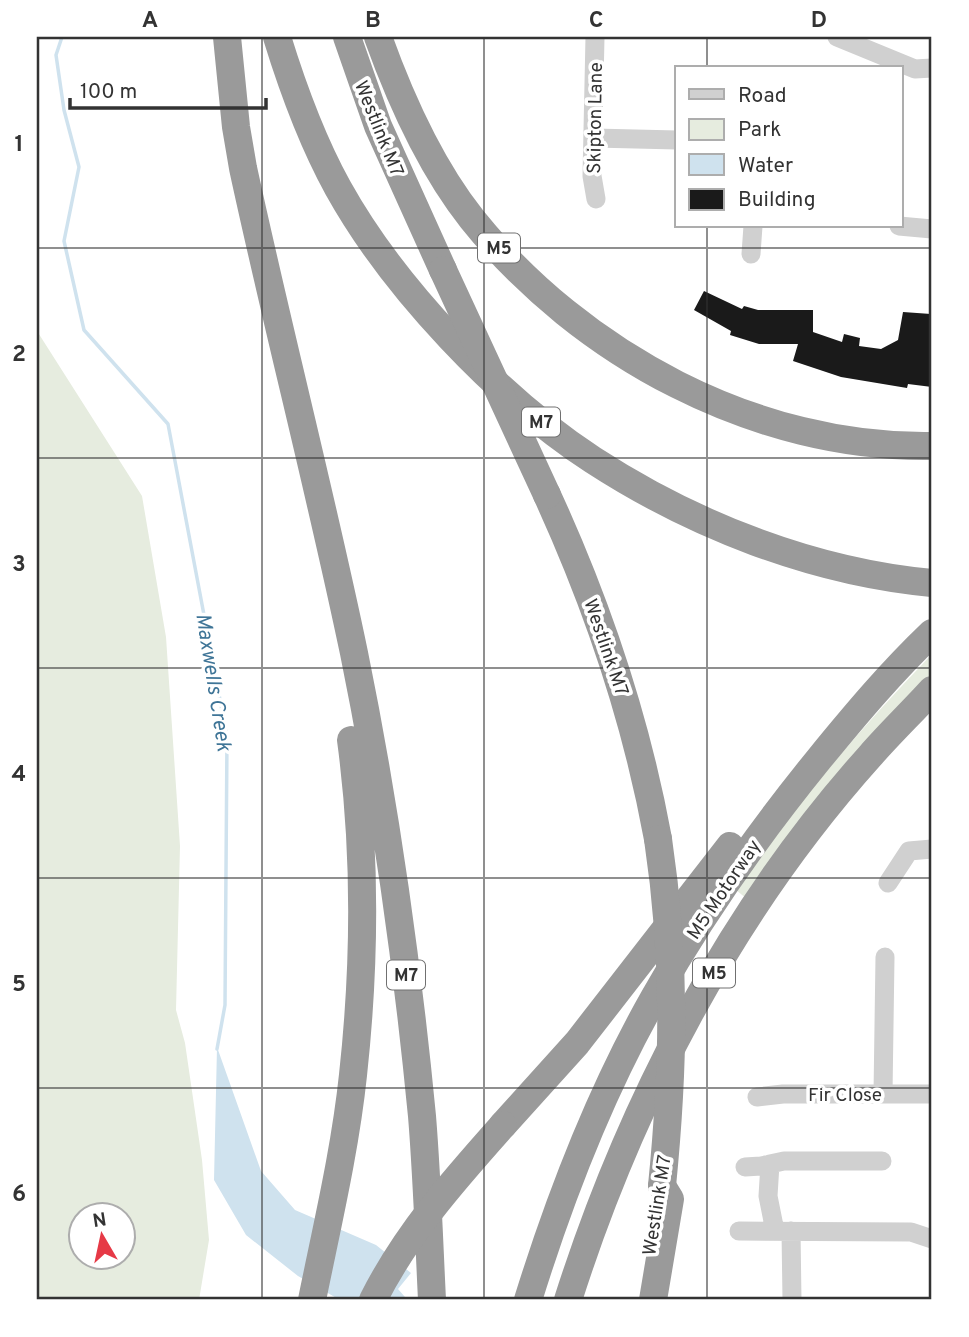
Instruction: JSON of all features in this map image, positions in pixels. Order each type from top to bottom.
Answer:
[{"type":"highway","name":"M7","points":[[227,37],[236,127],[251,205],[354,652],[402,943],[422,1119],[432,1300]]},
{"type":"highway","name":"M7","points":[[277,37],[316,144],[354,213],[400,279],[445,332],[532,415],[591,459],[708,522],[814,561],[932,583]]},
{"type":"highway","name":"Westlink M7","points":[[347,37],[378,126],[583,577],[609,645],[640,755],[658,839],[670,933],[673,1026],[662,1186],[670,1199],[639,1300]]},
{"type":"highway","name":"M5","points":[[378,37],[409,114],[435,164],[472,219],[521,273],[581,324],[671,381],[751,415],[825,436],[889,445],[932,446]]},
{"type":"highway","points":[[284,348],[345,692],[358,802],[361,869],[360,984],[353,1076],[338,1174],[312,1300]]},
{"type":"highway","name":"M5 Motorway","points":[[528,1300],[545,1245],[581,1151],[652,1000],[684,946],[739,862],[870,696],[932,633]]},
{"type":"highway","name":"M5 Motorway","points":[[568,1300],[591,1231],[630,1133],[662,1066],[723,957],[765,892],[811,829],[869,757],[932,690]]},
{"type":"highway","points":[[373,1300],[389,1269],[422,1220],[578,1043],[744,828],[824,733],[870,696]]},
{"type":"highway","points":[[653,1300],[660,1227]]},
{"type":"street","name":"Skipton Lane","points":[[594,37],[592,176],[596,199]]},
{"type":"street","points":[[836,37],[915,69],[932,68]]},
{"type":"street","points":[[594,138],[675,140]]},
{"type":"street","points":[[902,226],[932,229]]},
{"type":"street","points":[[751,254],[752,228]]},
{"type":"street","points":[[888,883],[909,851],[932,849]]},
{"type":"street","points":[[883,1094],[885,957]]},
{"type":"street","name":"Fir Close","points":[[757,1097],[783,1094],[932,1094]]},
{"type":"street","points":[[745,1167],[784,1161],[881,1161]]},
{"type":"street","points":[[770,1164],[768,1196],[783,1231],[792,1300]]},
{"type":"street","points":[[740,1231],[911,1232],[932,1239]]},
{"type":"green space","points":[[37,331],[142,496],[166,637],[180,846],[176,1010],[185,1043],[202,1160],[209,1240],[199,1300],[37,1300]]},
{"type":"green space","points":[[932,654],[932,676],[747,899],[736,890],[781,828],[854,739]]},
{"type":"water","points":[[217,1047],[261,1171],[295,1210],[376,1245],[411,1273],[398,1289],[405,1297],[402,1300],[340,1300],[298,1276],[246,1235],[214,1180]]},
{"type":"building","points":[[704,291],[742,309],[744,306],[758,310],[813,310],[813,332],[842,342],[844,334],[860,338],[859,346],[881,349],[898,340],[903,312],[931,314],[932,387],[908,384],[907,388],[841,377],[793,361],[798,344],[759,344],[730,335],[731,331],[694,310]]},
{"type":"waterway","name":"Maxwells Creek","points":[[62,37],[56,55],[64,110],[79,167],[64,241],[84,330],[168,424],[227,737],[225,1005],[217,1049]]}]
